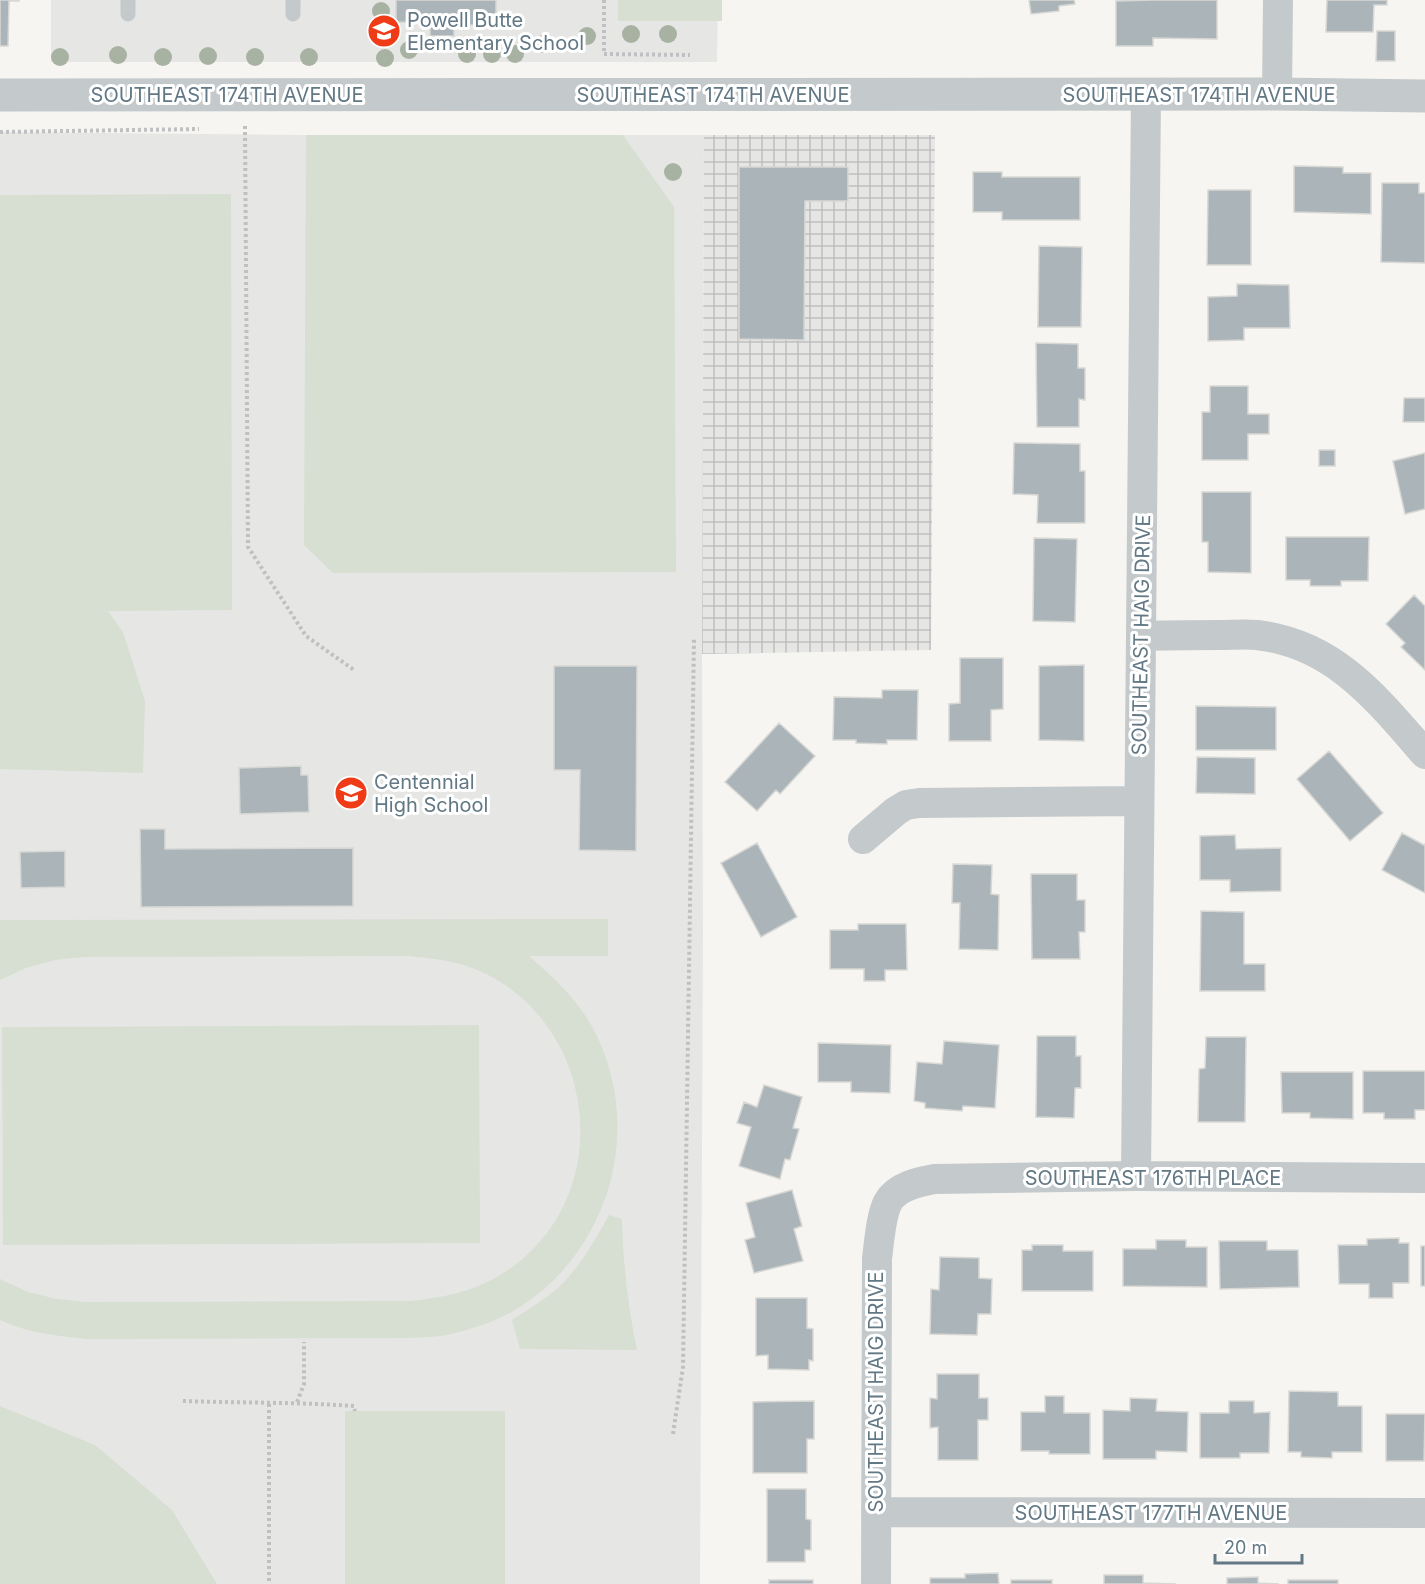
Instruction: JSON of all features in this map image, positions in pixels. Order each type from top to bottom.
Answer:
[{"type":"street","points":[[1277,94],[1278,0]]},
{"type":"street","name":"SOUTHEAST HAIG DRIVE","points":[[1136,1176],[1146,94]]},
{"type":"street","name":"SOUTHEAST 174TH AVENUE","points":[[0,95],[1277,94],[1425,96]]},
{"type":"street","points":[[1142,636],[1256,635],[1284,640],[1311,650],[1341,666],[1360,682],[1425,754]]},
{"type":"street","points":[[863,840],[896,811],[906,805],[919,803],[1139,801]]},
{"type":"street","name":"SOUTHEAST 176TH PLACE","points":[[888,1202],[897,1192],[909,1186],[935,1179],[1136,1176],[1425,1178]]},
{"type":"street","name":"SOUTHEAST HAIG DRIVE","points":[[876,1584],[877,1258],[880,1228],[888,1202]]},
{"type":"street","name":"SOUTHEAST 177TH AVENUE","points":[[876,1512],[1425,1513]]},
{"type":"path","points":[[604,0],[604,54],[690,55]]},
{"type":"path","points":[[245,95],[248,547],[306,636],[354,670]]},
{"type":"path","points":[[0,132],[210,128]]},
{"type":"path","points":[[673,1434],[683,1367],[694,638]]},
{"type":"path","points":[[297,1402],[304,1384],[304,1342]]},
{"type":"path","points":[[183,1401],[269,1404],[297,1402],[354,1406],[355,1411]]},
{"type":"path","points":[[269,1404],[269,1584]]},
{"type":"shaded area","name":"Powell Butte Elementary School","points":[[51,0],[718,0],[717,62],[51,62]]},
{"type":"shaded area","points":[[618,0],[722,0],[722,21],[618,21]]},
{"type":"shaded area","name":"Centennial High School","points":[[0,132],[704,135],[700,1584],[0,1584]]},
{"type":"shaded area","points":[[306,135],[623,135],[674,207],[676,572],[333,573],[304,545]]},
{"type":"shaded area","points":[[704,135],[935,135],[931,650],[702,654]]},
{"type":"shaded area","points":[[231,194],[232,610],[108,611],[123,632],[145,701],[143,773],[0,769],[0,195]]},
{"type":"shaded area","points":[[608,919],[608,956],[529,956],[570,995],[590,1023],[607,1061],[616,1101],[617,1142],[610,1182],[596,1220],[576,1255],[548,1285],[515,1310],[465,1331],[442,1336],[410,1338],[87,1339],[32,1331],[0,1320],[0,1279],[28,1292],[57,1299],[86,1302],[410,1301],[455,1294],[482,1284],[508,1270],[520,1261],[552,1226],[572,1186],[580,1143],[578,1098],[564,1056],[541,1019],[509,988],[467,966],[408,956],[85,957],[55,960],[26,968],[0,980],[0,920]]},
{"type":"shaded area","points":[[479,1025],[480,1243],[3,1245],[2,1027]]},
{"type":"shaded area","points":[[609,1215],[622,1219],[626,1285],[637,1350],[520,1349],[512,1320],[565,1281],[587,1253]]},
{"type":"shaded area","points":[[0,1406],[95,1445],[172,1510],[217,1584],[0,1584]]},
{"type":"shaded area","points":[[345,1411],[505,1411],[505,1584],[345,1584]]},
{"type":"building","points":[[0,0],[19,0],[9,1],[8,46],[0,46]]},
{"type":"building","points":[[396,0],[496,0],[496,25],[454,25],[454,36],[430,36],[430,23],[396,22]]},
{"type":"building","points":[[1029,0],[1074,0],[1075,4],[1059,6],[1059,11],[1031,14]]},
{"type":"building","points":[[1217,0],[1217,39],[1153,38],[1153,46],[1116,46],[1116,1]]},
{"type":"building","points":[[1327,0],[1387,0],[1387,5],[1374,5],[1373,32],[1326,32]]},
{"type":"building","points":[[1377,31],[1395,31],[1395,61],[1376,61]]},
{"type":"building","points":[[1294,166],[1343,167],[1343,173],[1371,173],[1371,214],[1294,212]]},
{"type":"building","points":[[739,167],[848,167],[848,201],[805,201],[804,340],[739,339]]},
{"type":"building","points":[[973,172],[1002,172],[1002,177],[1080,177],[1080,220],[1002,220],[1002,212],[973,212]]},
{"type":"building","points":[[1382,183],[1419,183],[1419,193],[1425,193],[1425,263],[1381,262]]},
{"type":"building","points":[[1208,190],[1251,190],[1251,265],[1207,265]]},
{"type":"building","points":[[1039,246],[1082,247],[1081,327],[1038,327]]},
{"type":"building","points":[[1237,284],[1289,285],[1290,328],[1244,328],[1244,340],[1208,341],[1208,297],[1237,296]]},
{"type":"building","points":[[1036,343],[1078,344],[1078,368],[1085,368],[1085,400],[1079,399],[1079,427],[1037,427]]},
{"type":"building","points":[[1210,386],[1248,386],[1248,414],[1269,414],[1269,434],[1248,434],[1248,460],[1202,460],[1202,412],[1210,412]]},
{"type":"building","points":[[1404,398],[1425,398],[1425,422],[1403,422]]},
{"type":"building","points":[[1014,443],[1080,444],[1080,471],[1085,471],[1085,523],[1037,523],[1038,495],[1013,494]]},
{"type":"building","points":[[1319,450],[1335,450],[1335,466],[1319,466]]},
{"type":"building","points":[[1425,453],[1425,509],[1405,514],[1393,461]]},
{"type":"building","points":[[1202,492],[1251,492],[1251,573],[1208,572],[1208,542],[1202,542]]},
{"type":"building","points":[[1286,537],[1369,537],[1368,581],[1341,581],[1341,586],[1310,586],[1310,580],[1286,580]]},
{"type":"building","points":[[1034,538],[1077,539],[1075,622],[1033,621]]},
{"type":"building","points":[[1414,595],[1425,606],[1425,670],[1401,647],[1405,643],[1386,624]]},
{"type":"building","points":[[960,658],[1003,658],[1003,709],[991,710],[991,741],[949,741],[949,704],[960,703]]},
{"type":"building","points":[[1084,665],[1084,741],[1039,740],[1039,666]]},
{"type":"building","points":[[554,666],[637,666],[636,851],[579,850],[580,770],[554,770]]},
{"type":"building","points":[[882,690],[918,690],[917,740],[887,740],[887,744],[833,740],[834,697],[882,698]]},
{"type":"building","points":[[1196,706],[1276,707],[1276,750],[1196,750]]},
{"type":"building","points":[[779,723],[815,756],[780,794],[776,790],[757,811],[725,782]]},
{"type":"building","points":[[1329,751],[1383,813],[1350,841],[1297,779]]},
{"type":"building","points":[[1197,757],[1255,758],[1255,794],[1196,793]]},
{"type":"building","points":[[301,766],[301,775],[308,775],[309,812],[240,814],[239,768]]},
{"type":"building","points":[[140,829],[165,829],[165,849],[353,848],[353,906],[141,907]]},
{"type":"building","points":[[1402,833],[1425,844],[1425,893],[1382,870]]},
{"type":"building","points":[[1235,835],[1236,849],[1281,848],[1281,891],[1230,892],[1230,880],[1200,880],[1200,836]]},
{"type":"building","points":[[757,843],[797,917],[761,937],[721,863]]},
{"type":"building","points":[[65,851],[65,887],[21,888],[20,852]]},
{"type":"building","points":[[953,864],[992,865],[991,894],[999,895],[998,950],[959,949],[960,903],[952,903]]},
{"type":"building","points":[[1031,874],[1077,874],[1077,900],[1085,900],[1085,932],[1079,932],[1080,959],[1032,959]]},
{"type":"building","points":[[1201,911],[1244,912],[1244,964],[1265,964],[1265,991],[1200,991]]},
{"type":"building","points":[[858,924],[906,924],[907,970],[885,970],[885,981],[864,981],[864,969],[830,969],[830,930],[858,930]]},
{"type":"building","points":[[1037,1036],[1076,1036],[1076,1056],[1081,1056],[1081,1088],[1075,1088],[1074,1118],[1036,1117]]},
{"type":"building","points":[[1206,1037],[1246,1037],[1245,1122],[1198,1122],[1199,1069],[1205,1068]]},
{"type":"building","points":[[944,1041],[999,1045],[995,1108],[963,1106],[962,1111],[925,1108],[925,1103],[914,1101],[917,1062],[942,1064]]},
{"type":"building","points":[[818,1043],[891,1045],[890,1093],[851,1092],[851,1082],[818,1082]]},
{"type":"building","points":[[1363,1071],[1425,1071],[1425,1110],[1415,1110],[1415,1119],[1384,1119],[1384,1113],[1363,1113]]},
{"type":"building","points":[[1281,1072],[1353,1072],[1353,1119],[1310,1118],[1310,1113],[1282,1113]]},
{"type":"building","points":[[764,1085],[802,1097],[793,1128],[799,1129],[790,1160],[785,1159],[780,1179],[739,1166],[751,1127],[737,1123],[744,1102],[757,1107]]},
{"type":"building","points":[[792,1190],[802,1226],[794,1229],[803,1261],[754,1273],[745,1240],[755,1237],[746,1203]]},
{"type":"building","points":[[1399,1238],[1399,1243],[1409,1243],[1409,1283],[1393,1283],[1393,1298],[1369,1298],[1369,1284],[1339,1284],[1338,1245],[1367,1245],[1367,1239]]},
{"type":"building","points":[[1156,1240],[1186,1240],[1186,1247],[1207,1247],[1207,1287],[1123,1286],[1123,1249],[1156,1249]]},
{"type":"building","points":[[1219,1241],[1267,1241],[1267,1250],[1298,1250],[1299,1287],[1220,1289]]},
{"type":"building","points":[[1032,1245],[1063,1245],[1063,1251],[1093,1251],[1093,1291],[1022,1291],[1022,1250],[1032,1250]]},
{"type":"building","points":[[1421,1246],[1425,1246],[1425,1286],[1421,1286]]},
{"type":"building","points":[[940,1257],[979,1258],[979,1278],[992,1279],[991,1314],[978,1314],[977,1335],[930,1334],[931,1289],[939,1290]]},
{"type":"building","points":[[756,1298],[807,1298],[807,1328],[813,1329],[813,1361],[809,1360],[809,1370],[768,1369],[768,1355],[756,1356]]},
{"type":"building","points":[[937,1374],[979,1374],[979,1398],[988,1398],[988,1420],[978,1420],[978,1460],[938,1460],[938,1427],[930,1428],[930,1398],[937,1399]]},
{"type":"building","points":[[1289,1391],[1338,1392],[1338,1406],[1362,1406],[1362,1452],[1332,1452],[1332,1458],[1301,1457],[1301,1452],[1288,1452]]},
{"type":"building","points":[[1045,1396],[1064,1396],[1064,1413],[1090,1413],[1090,1454],[1021,1451],[1021,1412],[1045,1412]]},
{"type":"building","points":[[1130,1398],[1157,1399],[1156,1411],[1188,1412],[1187,1452],[1156,1451],[1156,1459],[1103,1459],[1103,1410],[1130,1411]]},
{"type":"building","points":[[814,1401],[814,1439],[807,1439],[807,1473],[753,1473],[753,1402]]},
{"type":"building","points":[[1229,1401],[1254,1401],[1254,1413],[1270,1412],[1269,1453],[1240,1453],[1240,1458],[1200,1458],[1200,1413],[1229,1413]]},
{"type":"building","points":[[1386,1414],[1425,1414],[1424,1461],[1386,1461]]},
{"type":"building","points":[[767,1489],[806,1489],[806,1519],[811,1520],[811,1550],[805,1550],[805,1562],[767,1562]]},
{"type":"building","points":[[998,1573],[999,1584],[930,1584],[930,1578],[965,1578],[965,1574]]},
{"type":"building","points":[[1104,1575],[1143,1575],[1143,1583],[1176,1584],[1104,1584]]},
{"type":"building","points":[[1258,1577],[1258,1583],[1279,1584],[1227,1584],[1227,1578]]},
{"type":"building","points":[[769,1580],[813,1580],[813,1584],[769,1584]]},
{"type":"building","points":[[1011,1580],[1052,1580],[1052,1584],[1011,1584]]},
{"type":"building","points":[[1288,1580],[1338,1580],[1338,1584],[1288,1584]]},
{"type":"place","name":"Powell Butte Elementary School","points":[[384,31]]},
{"type":"place","name":"Centennial High School","points":[[351,793]]}]
